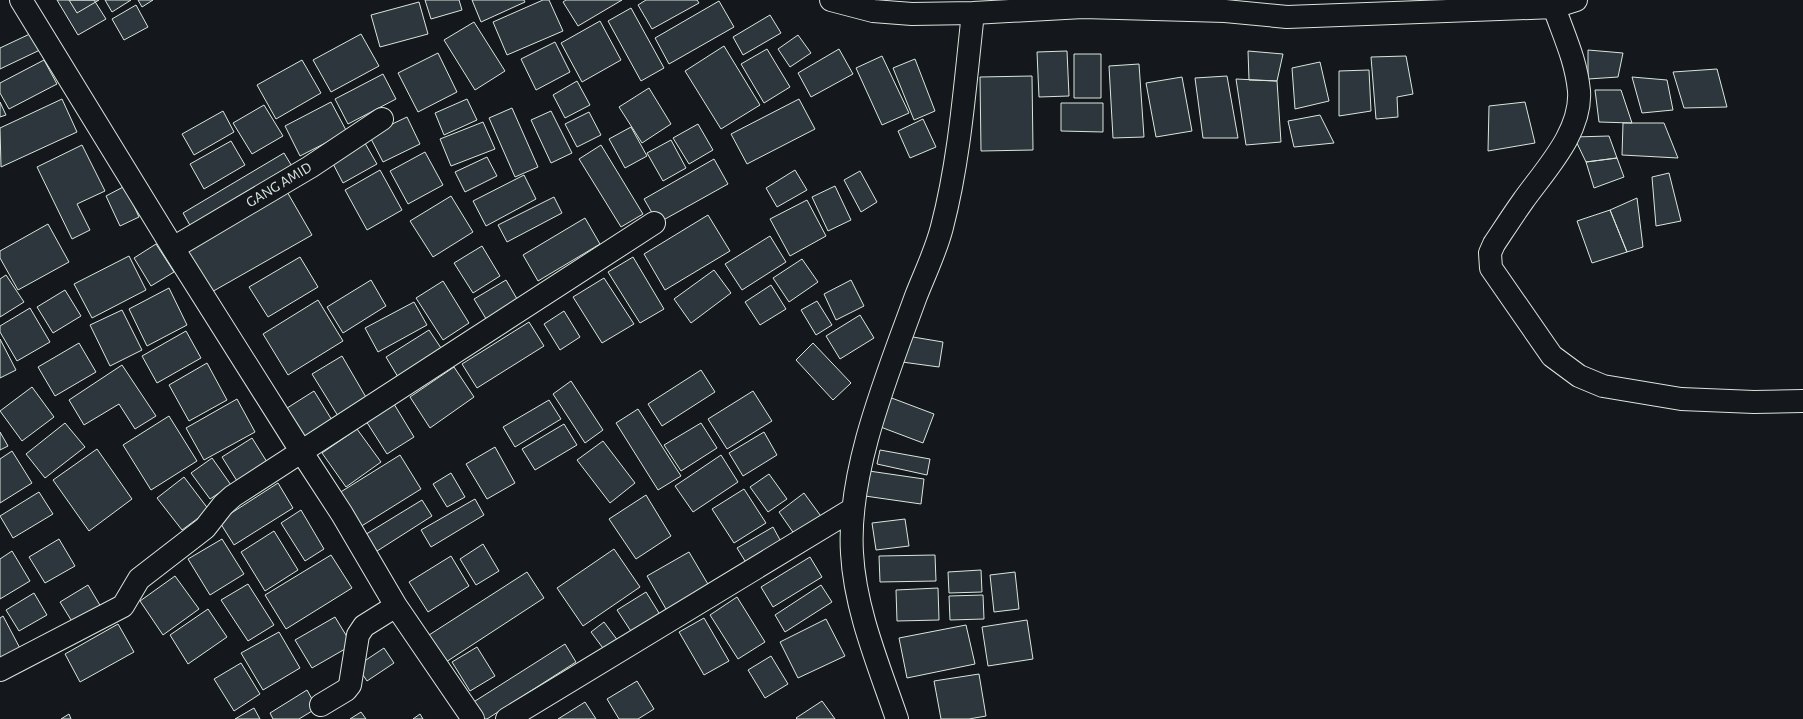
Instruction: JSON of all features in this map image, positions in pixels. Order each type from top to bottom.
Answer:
[{"type":"street","points":[[21,0],[300,451],[342,514],[396,606],[473,719]]},
{"type":"street","points":[[831,0],[873,11],[912,14],[973,13],[1083,7],[1225,11],[1287,16],[1554,7],[1576,0]]},
{"type":"street","points":[[1554,7],[1571,49],[1576,68],[1579,93],[1576,113],[1564,144],[1494,244],[1490,253],[1491,268],[1552,356],[1579,376],[1603,386],[1681,399],[1754,402],[1803,401]]},
{"type":"street","points":[[897,719],[866,629],[857,593],[852,554],[853,510],[862,459],[872,424],[942,228],[951,190],[958,145],[973,13]]},
{"type":"street","name":"GANG AMID","points":[[174,248],[310,167],[382,119]]},
{"type":"street","points":[[0,670],[123,606],[139,579],[205,528],[228,500],[300,451],[654,223]]},
{"type":"street","points":[[507,719],[853,510]]},
{"type":"street","points":[[321,705],[346,690],[350,685],[358,634],[364,626],[396,606]]},
{"type":"building","points":[[57,0],[94,0],[106,19],[78,35]]},
{"type":"building","points":[[69,0],[99,0],[77,13]]},
{"type":"building","points":[[105,0],[131,0],[112,12]]},
{"type":"building","points":[[138,0],[153,0],[142,7]]},
{"type":"building","points":[[425,0],[459,0],[462,10],[431,19]]},
{"type":"building","points":[[472,0],[524,0],[525,2],[481,22]]},
{"type":"building","points":[[543,0],[549,0],[563,31],[507,55],[493,22]]},
{"type":"building","points":[[566,0],[622,0],[578,26],[563,2]]},
{"type":"building","points":[[646,0],[697,0],[699,3],[652,29],[638,5]]},
{"type":"building","points":[[719,1],[734,27],[669,64],[655,38]]},
{"type":"building","points":[[419,2],[428,34],[380,47],[371,15]]},
{"type":"building","points":[[136,5],[148,27],[124,40],[112,19]]},
{"type":"building","points":[[631,8],[664,68],[641,81],[608,21]]},
{"type":"building","points":[[770,15],[781,33],[743,55],[733,37]]},
{"type":"building","points":[[600,21],[621,60],[582,82],[561,43]]},
{"type":"building","points":[[474,22],[505,71],[475,90],[444,40]]},
{"type":"building","points":[[34,32],[42,49],[0,69],[0,48]]},
{"type":"building","points":[[361,34],[379,66],[331,92],[313,60]]},
{"type":"building","points":[[798,35],[811,53],[790,67],[778,49]]},
{"type":"building","points":[[555,42],[570,72],[536,90],[521,59]]},
{"type":"building","points":[[724,46],[760,105],[721,129],[685,71]]},
{"type":"building","points":[[767,49],[790,87],[764,103],[741,64]]},
{"type":"building","points":[[839,49],[853,74],[811,97],[798,73]]},
{"type":"building","points":[[1588,50],[1623,53],[1618,77],[1588,79]]},
{"type":"building","points":[[1067,51],[1069,96],[1039,97],[1037,52]]},
{"type":"building","points":[[1248,51],[1283,54],[1277,81],[1249,80]]},
{"type":"building","points":[[438,53],[457,92],[418,112],[398,73]]},
{"type":"building","points":[[1074,54],[1101,54],[1101,98],[1074,98]]},
{"type":"building","points":[[882,56],[909,113],[882,125],[856,68]]},
{"type":"building","points":[[1406,56],[1413,94],[1397,97],[1398,117],[1376,119],[1371,57]]},
{"type":"building","points":[[915,59],[935,111],[914,120],[893,68]]},
{"type":"building","points":[[44,60],[57,84],[9,109],[0,93],[0,83]]},
{"type":"building","points":[[302,60],[321,93],[276,119],[257,85]]},
{"type":"building","points":[[1320,62],[1329,101],[1295,109],[1292,68]]},
{"type":"building","points":[[1139,64],[1144,137],[1113,138],[1109,66]]},
{"type":"building","points":[[1717,69],[1727,107],[1684,108],[1673,72]]},
{"type":"building","points":[[1369,70],[1371,111],[1339,116],[1339,71]]},
{"type":"building","points":[[383,74],[396,99],[348,124],[335,99]]},
{"type":"building","points":[[1032,76],[1033,150],[981,151],[980,77]]},
{"type":"building","points":[[1227,76],[1238,138],[1203,138],[1195,78]]},
{"type":"building","points":[[1182,77],[1192,131],[1156,137],[1146,83]]},
{"type":"building","points":[[1632,77],[1667,80],[1673,110],[1642,113]]},
{"type":"building","points":[[1236,79],[1277,81],[1281,142],[1246,145]]},
{"type":"building","points":[[577,81],[590,105],[565,118],[553,95]]},
{"type":"building","points":[[649,88],[671,124],[642,143],[619,107]]},
{"type":"building","points":[[1595,90],[1621,90],[1632,123],[1599,122]]},
{"type":"building","points":[[62,99],[77,132],[1,167],[0,128]]},
{"type":"building","points":[[467,99],[477,120],[444,135],[435,113]]},
{"type":"building","points":[[799,99],[815,129],[747,164],[731,134]]},
{"type":"building","points":[[0,102],[6,115],[0,117]]},
{"type":"building","points":[[331,102],[347,132],[300,156],[285,126]]},
{"type":"building","points":[[1525,102],[1535,143],[1488,151],[1489,106]]},
{"type":"building","points":[[1061,103],[1103,103],[1103,132],[1061,131]]},
{"type":"building","points":[[264,105],[283,136],[252,154],[233,123]]},
{"type":"building","points":[[512,108],[538,167],[515,177],[489,118]]},
{"type":"building","points":[[223,111],[234,132],[194,155],[182,134]]},
{"type":"building","points":[[551,111],[572,153],[551,163],[531,120]]},
{"type":"building","points":[[589,112],[601,135],[577,147],[565,124]]},
{"type":"building","points":[[1320,115],[1334,143],[1294,147],[1288,121]]},
{"type":"building","points":[[407,117],[420,144],[383,162],[369,135]]},
{"type":"building","points":[[923,119],[936,147],[910,158],[898,131]]},
{"type":"building","points":[[483,122],[495,149],[451,166],[440,139]]},
{"type":"building","points":[[1623,123],[1664,123],[1678,158],[1622,155]]},
{"type":"building","points":[[698,124],[713,150],[689,164],[673,138]]},
{"type":"building","points":[[631,127],[647,156],[625,168],[609,139]]},
{"type":"building","points":[[1609,136],[1617,158],[1586,162],[1574,137]]},
{"type":"building","points":[[362,138],[377,164],[343,183],[329,156]]},
{"type":"building","points":[[671,140],[686,168],[663,181],[647,153]]},
{"type":"building","points":[[231,141],[245,165],[204,189],[190,164]]},
{"type":"building","points":[[82,145],[105,191],[77,204],[90,230],[72,239],[37,167]]},
{"type":"building","points":[[601,145],[643,214],[621,227],[579,159]]},
{"type":"building","points":[[425,152],[443,185],[408,204],[390,171]]},
{"type":"building","points":[[284,153],[296,173],[195,234],[183,213]]},
{"type":"building","points":[[487,157],[497,176],[465,192],[455,172]]},
{"type":"building","points":[[1617,158],[1624,177],[1594,188],[1586,162]]},
{"type":"building","points":[[714,159],[728,184],[658,223],[644,199]]},
{"type":"building","points":[[380,170],[402,210],[367,230],[345,190]]},
{"type":"building","points":[[795,170],[807,190],[777,207],[766,188]]},
{"type":"building","points":[[860,171],[877,202],[861,212],[844,180]]},
{"type":"building","points":[[1669,173],[1681,221],[1656,226],[1652,177]]},
{"type":"building","points":[[524,175],[536,199],[486,226],[473,201]]},
{"type":"building","points":[[125,186],[139,217],[120,226],[106,196]]},
{"type":"building","points":[[835,186],[851,220],[828,231],[812,197]]},
{"type":"building","points":[[286,190],[312,235],[210,293],[185,247]]},
{"type":"building","points":[[451,196],[473,232],[433,257],[410,221]]},
{"type":"building","points":[[554,197],[562,213],[507,242],[498,225]]},
{"type":"building","points":[[1637,198],[1643,247],[1627,252],[1610,210]]},
{"type":"building","points":[[807,200],[826,236],[790,256],[770,219]]},
{"type":"building","points":[[1610,210],[1627,252],[1592,263],[1577,221]]},
{"type":"building","points":[[708,215],[730,251],[665,290],[644,254]]},
{"type":"building","points":[[585,218],[600,244],[538,281],[523,255]]},
{"type":"building","points":[[48,224],[69,262],[18,290],[0,258],[0,251]]},
{"type":"building","points":[[770,236],[786,262],[742,290],[725,264]]},
{"type":"building","points":[[156,244],[174,272],[151,286],[134,258]]},
{"type":"building","points":[[482,246],[500,276],[473,293],[454,263]]},
{"type":"building","points":[[129,256],[146,290],[92,318],[74,284]]},
{"type":"building","points":[[300,257],[318,287],[268,317],[249,287]]},
{"type":"building","points":[[633,257],[664,309],[640,323],[608,272]]},
{"type":"building","points":[[802,259],[818,282],[789,302],[773,278]]},
{"type":"building","points":[[714,270],[731,293],[691,323],[674,299]]},
{"type":"building","points":[[6,275],[24,302],[0,317],[0,279]]},
{"type":"building","points":[[604,278],[634,324],[602,343],[573,297]]},
{"type":"building","points":[[371,280],[386,306],[343,333],[327,307]]},
{"type":"building","points":[[506,280],[520,304],[488,322],[474,299]]},
{"type":"building","points":[[851,280],[864,306],[836,320],[824,294]]},
{"type":"building","points":[[443,281],[469,323],[443,340],[416,298]]},
{"type":"building","points":[[771,285],[786,309],[760,325],[745,302]]},
{"type":"building","points":[[169,288],[187,325],[147,346],[129,309]]},
{"type":"building","points":[[65,290],[81,316],[53,333],[37,307]]},
{"type":"building","points":[[318,300],[343,341],[288,375],[263,334]]},
{"type":"building","points":[[817,301],[832,325],[816,335],[801,310]]},
{"type":"building","points":[[414,302],[427,325],[378,352],[365,328]]},
{"type":"building","points":[[30,308],[50,342],[17,361],[0,332],[0,326]]},
{"type":"building","points":[[122,310],[142,350],[110,366],[90,325]]},
{"type":"building","points":[[564,311],[580,337],[560,350],[544,324]]},
{"type":"building","points":[[860,315],[874,338],[840,359],[826,336]]},
{"type":"building","points":[[529,322],[544,346],[477,388],[462,364]]},
{"type":"building","points":[[429,330],[445,354],[401,382],[386,357]]},
{"type":"building","points":[[186,331],[201,358],[157,383],[142,356]]},
{"type":"building","points":[[907,336],[943,342],[939,367],[902,362]]},
{"type":"building","points":[[0,339],[16,370],[0,378]]},
{"type":"building","points":[[79,343],[96,372],[55,396],[38,367]]},
{"type":"building","points":[[813,343],[851,383],[833,400],[796,360]]},
{"type":"building","points":[[342,356],[367,399],[338,416],[312,374]]},
{"type":"building","points":[[207,363],[227,400],[189,421],[169,385]]},
{"type":"building","points":[[122,365],[156,416],[135,429],[119,404],[84,425],[69,400]]},
{"type":"building","points":[[454,367],[474,397],[430,428],[410,397]]},
{"type":"building","points":[[701,370],[715,392],[662,426],[648,404]]},
{"type":"building","points":[[571,381],[603,430],[585,443],[553,394]]},
{"type":"building","points":[[32,387],[54,417],[22,441],[0,411]]},
{"type":"building","points":[[314,391],[335,425],[305,444],[284,410]]},
{"type":"building","points":[[753,391],[772,421],[727,449],[708,419]]},
{"type":"building","points":[[889,397],[934,414],[923,443],[878,426]]},
{"type":"building","points":[[237,399],[255,432],[204,460],[186,428]]},
{"type":"building","points":[[549,400],[561,419],[515,447],[503,427]]},
{"type":"building","points":[[394,404],[414,437],[387,454],[366,421]]},
{"type":"building","points":[[638,409],[681,476],[658,490],[616,423]]},
{"type":"building","points":[[169,416],[197,461],[151,490],[123,445]]},
{"type":"building","points":[[65,423],[85,447],[45,478],[26,454]]},
{"type":"building","points":[[701,423],[717,448],[681,471],[664,445]]},
{"type":"building","points":[[564,424],[577,445],[535,470],[522,449]]},
{"type":"building","points":[[357,429],[381,462],[346,487],[322,453]]},
{"type":"building","points":[[0,432],[8,446],[0,450]]},
{"type":"building","points":[[764,432],[777,455],[743,476],[729,453]]},
{"type":"building","points":[[252,438],[272,470],[242,489],[222,457]]},
{"type":"building","points":[[603,441],[635,483],[610,503],[577,460]]},
{"type":"building","points":[[495,447],[515,483],[487,499],[466,464]]},
{"type":"building","points":[[97,449],[132,499],[89,531],[53,480]]},
{"type":"building","points":[[880,450],[930,459],[927,475],[877,464]]},
{"type":"building","points":[[12,451],[32,483],[0,503],[0,459]]},
{"type":"building","points":[[400,455],[421,489],[360,527],[339,493]]},
{"type":"building","points":[[721,455],[738,482],[693,512],[675,486]]},
{"type":"building","points":[[212,458],[231,485],[210,499],[191,473]]},
{"type":"building","points":[[869,471],[924,479],[921,504],[865,496]]},
{"type":"building","points":[[451,473],[465,497],[447,507],[433,484]]},
{"type":"building","points":[[769,474],[787,499],[768,512],[750,487]]},
{"type":"building","points":[[184,477],[209,510],[182,530],[157,498]]},
{"type":"building","points":[[278,483],[293,508],[234,545],[219,521]]},
{"type":"building","points":[[744,489],[766,523],[734,543],[712,509]]},
{"type":"building","points":[[39,492],[53,514],[13,538],[0,516]]},
{"type":"building","points":[[804,493],[823,519],[797,538],[779,512]]},
{"type":"building","points":[[646,495],[671,536],[636,559],[609,519]]},
{"type":"building","points":[[475,499],[484,515],[431,547],[421,530]]},
{"type":"building","points":[[422,500],[432,516],[374,553],[363,536]]},
{"type":"building","points":[[301,510],[324,549],[305,561],[281,523]]},
{"type":"building","points":[[905,519],[909,546],[876,550],[872,523]]},
{"type":"building","points":[[773,527],[785,549],[750,569],[737,548]]},
{"type":"building","points":[[274,531],[298,570],[265,591],[241,552]]},
{"type":"building","points":[[59,539],[75,566],[45,583],[29,557]]},
{"type":"building","points":[[222,539],[244,574],[210,595],[188,559]]},
{"type":"building","points":[[483,544],[499,571],[476,585],[460,559]]},
{"type":"building","points":[[614,549],[640,587],[583,626],[557,588]]},
{"type":"building","points":[[12,551],[30,581],[0,599],[0,559]]},
{"type":"building","points":[[689,552],[712,591],[670,616],[647,576]]},
{"type":"building","points":[[331,555],[352,588],[286,629],[265,595]]},
{"type":"building","points":[[935,555],[936,581],[880,582],[879,556]]},
{"type":"building","points":[[451,556],[469,586],[428,612],[409,582]]},
{"type":"building","points":[[810,557],[822,577],[773,607],[761,587]]},
{"type":"building","points":[[981,570],[982,592],[949,593],[948,572]]},
{"type":"building","points":[[527,572],[544,598],[446,662],[429,635]]},
{"type":"building","points":[[1015,572],[1019,609],[994,612],[990,575]]},
{"type":"building","points":[[175,576],[199,609],[163,635],[140,601]]},
{"type":"building","points":[[248,584],[274,625],[248,641],[221,600]]},
{"type":"building","points":[[88,585],[104,612],[76,628],[60,602]]},
{"type":"building","points":[[821,585],[832,602],[785,632],[775,615]]},
{"type":"building","points":[[938,588],[939,620],[897,621],[896,590]]},
{"type":"building","points":[[646,592],[664,621],[636,639],[617,610]]},
{"type":"building","points":[[34,593],[47,615],[19,631],[6,610]]},
{"type":"building","points":[[983,595],[984,619],[950,620],[949,596]]},
{"type":"building","points":[[737,597],[765,642],[738,659],[710,615]]},
{"type":"building","points":[[208,609],[227,637],[188,664],[170,635]]},
{"type":"building","points":[[3,616],[22,652],[0,660],[0,618]]},
{"type":"building","points":[[335,617],[352,645],[312,668],[295,640]]},
{"type":"building","points":[[704,618],[729,661],[704,675],[679,632]]},
{"type":"building","points":[[826,619],[845,656],[798,678],[780,642]]},
{"type":"building","points":[[1027,620],[1033,659],[988,666],[982,627]]},
{"type":"building","points":[[604,622],[621,645],[608,655],[591,632]]},
{"type":"building","points":[[118,624],[134,652],[80,682],[65,654]]},
{"type":"building","points":[[966,625],[975,664],[907,678],[899,638]]},
{"type":"building","points":[[279,632],[300,668],[263,690],[241,653]]},
{"type":"building","points":[[565,644],[576,662],[487,719],[482,719],[472,703]]},
{"type":"building","points":[[477,647],[495,676],[470,691],[452,662]]},
{"type":"building","points":[[384,648],[394,663],[367,681],[357,666]]},
{"type":"building","points":[[771,656],[788,684],[765,698],[748,670]]},
{"type":"building","points":[[241,663],[260,694],[234,711],[214,679]]},
{"type":"building","points":[[979,674],[986,716],[969,719],[941,719],[934,681]]},
{"type":"building","points":[[637,681],[654,709],[638,719],[619,719],[607,699]]},
{"type":"building","points":[[307,690],[317,708],[299,719],[273,719],[270,713]]},
{"type":"building","points":[[822,701],[835,719],[796,718]]},
{"type":"building","points":[[585,702],[596,719],[558,719]]},
{"type":"building","points":[[254,708],[260,719],[235,719]]},
{"type":"building","points":[[361,712],[366,719],[350,719]]},
{"type":"building","points":[[69,714],[71,719],[61,719]]},
{"type":"building","points":[[420,714],[423,719],[413,719]]}]
